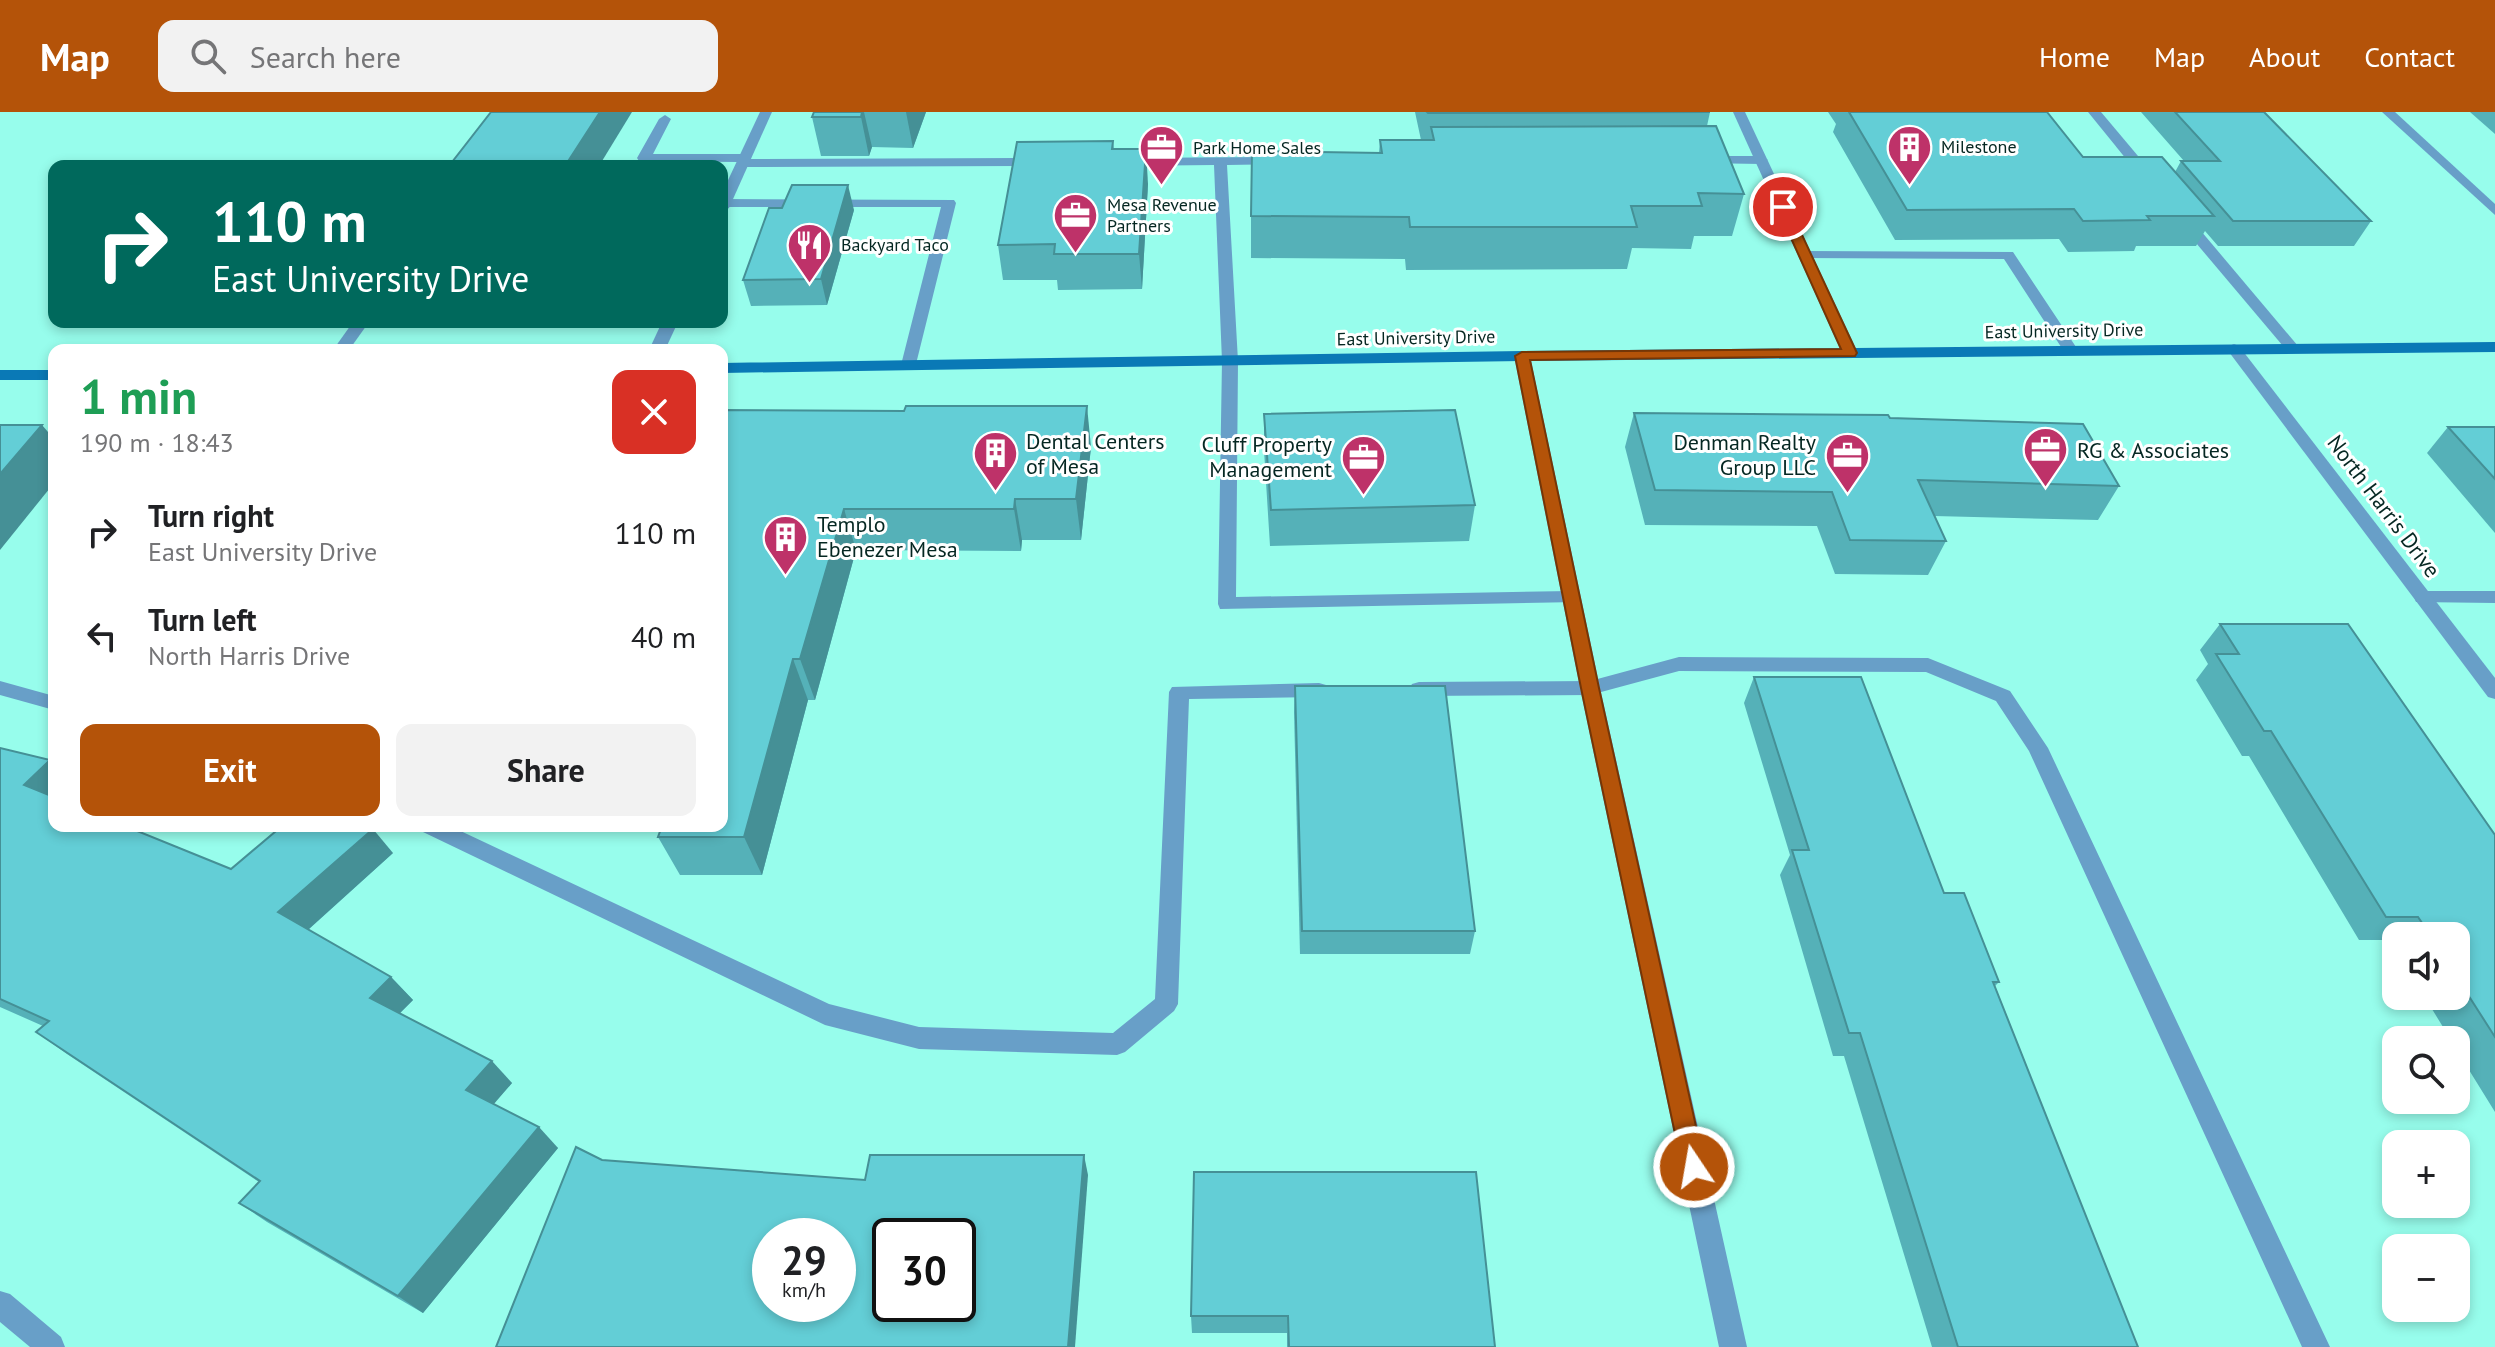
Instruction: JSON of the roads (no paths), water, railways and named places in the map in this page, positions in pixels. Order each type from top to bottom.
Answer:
[{"type":"main road","name":"East University Drive","points":[[728,368],[1522,356],[2495,347]]},
{"type":"main road","points":[[0,375],[48,375]]},
{"type":"street","points":[[728,195],[766,112]]},
{"type":"street","points":[[1739,112],[1850,353]]},
{"type":"street","points":[[2094,112],[2293,349]]},
{"type":"street","points":[[2388,112],[2495,211]]},
{"type":"street","points":[[643,160],[665,119]]},
{"type":"street","points":[[728,160],[1051,162]]},
{"type":"street","points":[[1697,160],[1761,160]]},
{"type":"street","points":[[1220,161],[1230,361],[1227,604],[1571,597]]},
{"type":"street","points":[[1111,162],[1293,161]]},
{"type":"street","points":[[728,206],[949,203],[909,365]]},
{"type":"street","points":[[1805,255],[2008,255],[2070,350]]},
{"type":"street","name":"North Harris Drive","points":[[2234,349],[2495,692]]},
{"type":"street","points":[[1522,356],[1590,688],[1733,1347]]},
{"type":"street","points":[[2423,597],[2495,597]]},
{"type":"street","points":[[1400,689],[1590,688],[1679,664],[1928,665],[2003,696],[2038,748],[2316,1347]]},
{"type":"street","points":[[0,688],[48,701]]},
{"type":"street","points":[[443,832],[825,1014],[919,1038],[1117,1044],[1166,1004],[1179,692],[1337,690]]},
{"type":"street","points":[[0,1304],[51,1347]]},
{"type":"place","name":"Milestone","points":[[1910,186]]},
{"type":"place","name":"Park Home Sales","points":[[1162,187]]},
{"type":"place","name":"Mesa Revenue Partners","points":[[1076,254]]},
{"type":"place","name":"Backyard Taco","points":[[810,284]]},
{"type":"place","name":"RG & Associates","points":[[2046,489]]},
{"type":"place","name":"Dental Centers of Mesa","points":[[995,493]]},
{"type":"place","name":"Denman Realty Group LLC","points":[[1847,494]]},
{"type":"place","name":"Cluff Property Management","points":[[1363,496]]},
{"type":"place","name":"Templo Ebenezer Mesa","points":[[786,576]]}]
